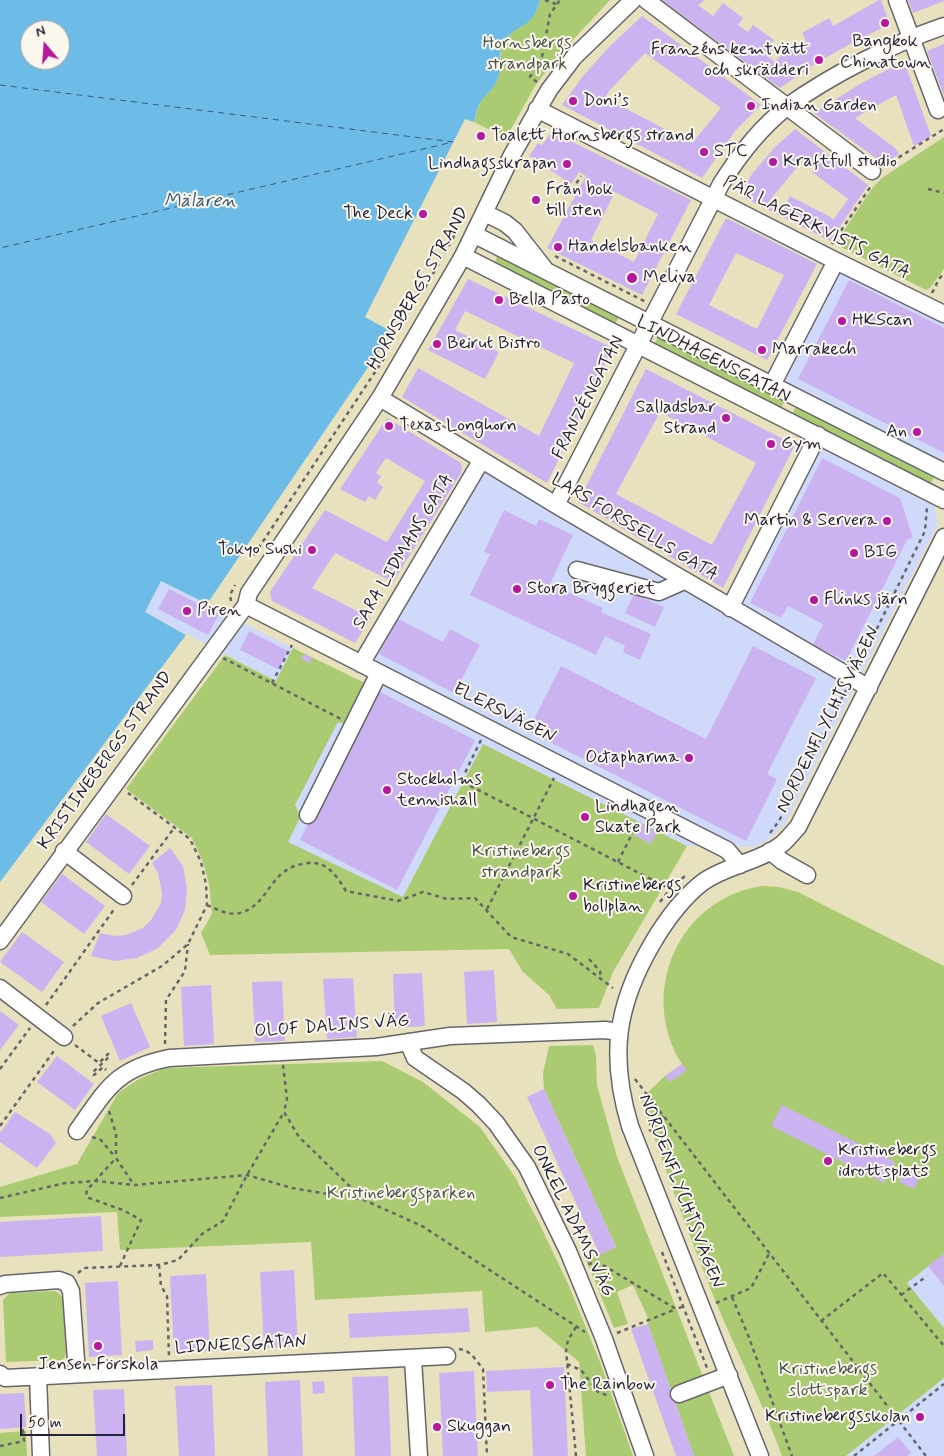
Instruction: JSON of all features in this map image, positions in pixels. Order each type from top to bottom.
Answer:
[{"type":"street","name":"HORNSBERGS STRAND","points":[[242,610],[249,593],[380,398],[475,235],[512,155],[548,90],[574,56],[633,0]]},
{"type":"street","points":[[646,0],[876,174]]},
{"type":"street","points":[[897,0],[938,110]]},
{"type":"street","name":"FRANZÉNGATAN","points":[[556,506],[714,198],[736,160],[760,132],[787,107],[848,69],[911,39],[944,26]]},
{"type":"street","name":"PÄR LAGERKVISTS GATA","points":[[537,109],[944,314]]},
{"type":"street","points":[[485,213],[505,222],[516,231],[547,271]]},
{"type":"street","name":"LINDHAGENSGATAN","points":[[475,235],[944,472]]},
{"type":"street","name":"LINDHAGENSGATAN","points":[[463,256],[944,500]]},
{"type":"street","points":[[772,386],[830,258]]},
{"type":"street","name":"LARS FORSSELLS GATA","points":[[380,398],[556,506],[869,688]]},
{"type":"street","points":[[730,608],[818,436]]},
{"type":"street","name":"SARA LIDMANS GATA","points":[[361,664],[482,461]]},
{"type":"street","name":"NORDENFLYCHTSVÄGEN","points":[[760,1456],[729,1375],[707,1302],[625,1108],[619,1072],[620,1032],[623,1009],[638,968],[661,929],[681,902],[704,881],[770,851],[783,843],[798,827],[944,537]]},
{"type":"street","points":[[577,570],[659,592],[684,581]]},
{"type":"street","name":"KRISTINEBERGS STRAND","points":[[0,940],[242,610]]},
{"type":"street","name":"ELERSVÄGEN","points":[[242,610],[361,664],[727,850],[740,865]]},
{"type":"street","points":[[308,814],[379,673]]},
{"type":"street","points":[[64,851],[124,896]]},
{"type":"street","points":[[770,851],[782,861],[807,875]]},
{"type":"street","points":[[0,988],[64,1037]]},
{"type":"street","name":"OLOF DALINS VÄG","points":[[84,1134],[115,1080],[148,1062],[169,1058],[376,1047],[450,1036],[598,1030],[620,1032]]},
{"type":"street","name":"ONKEL ADAMS VÄG","points":[[408,1042],[415,1058],[463,1090],[478,1104],[496,1123],[527,1167],[568,1251],[604,1339],[645,1456]]},
{"type":"street","points":[[0,1286],[59,1280],[67,1284],[71,1291],[78,1374]]},
{"type":"street","name":"LIDNERSGATAN","points":[[0,1374],[5,1378],[447,1356]]},
{"type":"street","points":[[413,1359],[419,1456]]},
{"type":"street","points":[[679,1394],[729,1375]]},
{"type":"street","points":[[38,1376],[41,1456]]},
{"type":"path","points":[[545,0],[556,4]]},
{"type":"path","points":[[540,84],[530,77],[542,57],[550,14],[560,0]]},
{"type":"path","points":[[830,258],[876,174],[944,129]]},
{"type":"path","points":[[572,190],[581,176]]},
{"type":"path","points":[[928,189],[944,193]]},
{"type":"path","name":"HORNSBERGS STRAND","points":[[422,294],[453,236]]},
{"type":"path","points":[[548,253],[644,301]]},
{"type":"path","points":[[933,292],[944,273]]},
{"type":"path","name":"HORNSBERGS STRAND","points":[[255,555],[388,352]]},
{"type":"path","points":[[769,834],[779,821],[925,531],[927,505]]},
{"type":"path","points":[[238,580],[230,595],[231,606],[242,610]]},
{"type":"path","points":[[272,683],[294,642]]},
{"type":"path","points":[[211,652],[347,723]]},
{"type":"path","points":[[483,736],[461,781],[670,889]]},
{"type":"path","points":[[486,909],[556,775]]},
{"type":"path","points":[[114,783],[190,839],[201,862],[206,884],[207,905],[188,944],[186,971],[166,1000],[165,1041]]},
{"type":"path","points":[[618,862],[641,816]]},
{"type":"path","points":[[0,1069],[174,828]]},
{"type":"path","points":[[207,905],[228,914],[244,912],[256,903],[284,870],[298,864],[313,863],[324,866],[334,872],[346,891],[398,901],[423,892],[447,899],[475,898],[511,936],[568,954],[613,988]]},
{"type":"path","points":[[659,904],[670,889],[690,873]]},
{"type":"path","points":[[0,1126],[77,1021],[98,1004],[162,966],[188,944]]},
{"type":"path","points":[[589,959],[600,971],[601,980]]},
{"type":"path","points":[[64,1037],[99,1063],[108,1054],[110,1056],[92,1073],[94,1076],[104,1067]]},
{"type":"path","points":[[84,1268],[159,1265],[178,1260],[202,1234],[223,1221],[247,1175],[284,1112],[287,1099],[282,1061]]},
{"type":"path","points":[[634,1077],[926,1456]]},
{"type":"path","points":[[107,1106],[116,1134],[116,1158],[87,1190],[86,1195],[89,1198],[123,1210],[141,1220],[120,1266]]},
{"type":"path","points":[[284,1112],[299,1137],[364,1200]]},
{"type":"path","points":[[647,1132],[653,1130],[649,1122],[664,1116]]},
{"type":"path","points":[[84,1134],[101,1140],[134,1184]]},
{"type":"path","points":[[0,1198],[65,1183],[96,1181],[134,1184],[247,1175],[292,1188],[364,1200],[422,1226],[592,1337]]},
{"type":"path","points":[[662,1252],[713,1381]]},
{"type":"path","points":[[613,1335],[682,1306],[732,1297],[751,1288],[769,1253]]},
{"type":"path","points":[[583,1265],[598,1262],[676,1309]]},
{"type":"path","points":[[159,1265],[161,1286],[167,1296],[170,1370]]},
{"type":"path","points":[[821,1321],[883,1273],[944,1346]]},
{"type":"path","points":[[901,1295],[926,1276]]},
{"type":"path","points":[[732,1297],[792,1456]]},
{"type":"path","points":[[576,1327],[568,1340],[566,1364],[576,1456]]},
{"type":"path","points":[[447,1356],[458,1349],[465,1350],[472,1355],[483,1369],[487,1456]]},
{"type":"path","points":[[566,1364],[580,1370],[598,1392],[615,1398]]},
{"type":"path","points":[[854,1456],[944,1384]]},
{"type":"path","points":[[0,1446],[24,1441],[23,1430]]},
{"type":"shaded area","points":[[837,263],[944,315],[944,461],[777,379]]},
{"type":"shaded area","points":[[817,442],[934,505],[938,524],[785,824],[771,837],[757,847],[687,846],[483,744],[403,897],[287,842],[301,816],[295,805],[338,721],[348,726],[369,686],[362,665],[481,460],[731,610]]},
{"type":"shaded area","points":[[161,581],[293,648],[276,681],[145,612]]},
{"type":"shaded area","points":[[944,1254],[944,1328],[907,1283]]},
{"type":"shaded area","name":"Kristinebergsskolan","points":[[944,1378],[944,1456],[846,1456]]},
{"type":"green space","name":"Hornsbergs strandpark","points":[[540,0],[610,0],[558,56],[535,86],[506,138],[474,122],[480,103],[492,89],[499,75],[501,51],[505,40],[515,30],[529,21],[537,9]]},
{"type":"green space","points":[[944,137],[944,269],[930,288],[926,290],[839,246],[837,241],[873,187],[882,178]]},
{"type":"green space","points":[[499,254],[620,315],[614,326],[493,264]]},
{"type":"green space","points":[[662,336],[786,399],[780,410],[655,346],[658,337]]},
{"type":"green space","points":[[797,405],[935,475],[930,486],[791,416]]},
{"type":"green space","name":"Kristinebergs strandpark","points":[[293,648],[369,685],[349,726],[338,722],[295,805],[301,816],[288,842],[403,897],[483,744],[687,846],[613,972],[599,1008],[557,1009],[549,995],[523,972],[509,949],[210,955],[201,933],[212,914],[209,884],[203,862],[192,838],[126,789],[225,655],[276,681]]},
{"type":"green space","name":"Kristinebergs idrottsplats","points":[[763,886],[779,887],[798,892],[944,966],[944,1254],[907,1283],[944,1328],[944,1378],[846,1456],[782,1456],[703,1271],[641,1099],[665,1076],[682,1064],[669,1036],[664,1008],[666,979],[674,952],[689,928],[709,908],[734,894]]},
{"type":"green space","points":[[593,1045],[596,1056],[597,1085],[617,1157],[734,1456],[694,1456],[648,1324],[647,1316],[633,1285],[617,1292],[628,1324],[614,1328],[586,1260],[616,1247],[544,1089],[543,1073],[549,1046]]},
{"type":"green space","name":"Kristinebergsparken","points":[[382,1061],[423,1082],[480,1127],[515,1177],[569,1286],[600,1362],[633,1456],[586,1456],[579,1362],[537,1327],[485,1332],[482,1291],[315,1300],[311,1242],[120,1250],[117,1212],[0,1217],[0,1187],[77,1164],[118,1093],[139,1079],[165,1068]]},
{"type":"green space","points":[[55,1291],[63,1299],[65,1357],[62,1360],[6,1362],[3,1300],[10,1293]]},
{"type":"green space","points":[[26,1431],[27,1456],[0,1456],[0,1433]]},
{"type":"water","name":"Mälaren","points":[[0,0],[540,0],[537,10],[529,21],[510,34],[502,45],[497,81],[480,102],[474,122],[465,119],[365,317],[392,332],[207,604],[161,581],[145,612],[186,635],[0,882]]},
{"type":"building","points":[[662,0],[705,0],[698,5],[713,16],[723,3],[743,18],[738,25],[748,32],[753,25],[774,40],[768,47],[772,50],[767,56],[775,62],[780,56],[806,41],[802,33],[829,18],[833,26],[879,0],[881,0],[890,24],[810,67],[780,88]]},
{"type":"building","points":[[908,0],[944,0],[944,1],[913,13]]},
{"type":"building","points":[[642,16],[761,105],[735,131],[702,178],[562,105],[583,76],[608,48]],"holes":[[[645,53],[721,108],[692,143],[605,98],[609,91]]]},
{"type":"building","points":[[944,44],[944,96],[927,51]]},
{"type":"building","points":[[904,61],[931,136],[914,146],[896,95],[855,118],[895,148],[899,154],[884,164],[814,113],[860,84]]},
{"type":"building","points":[[795,129],[868,185],[830,241],[739,195],[752,174],[775,147]],"holes":[[[805,158],[816,166],[812,172],[848,199],[834,219],[790,196],[783,209],[769,201]]]},
{"type":"building","name":"Toalett Hornsbergs strand","points":[[478,131],[488,136],[485,141],[475,136]]},
{"type":"building","points":[[552,132],[691,200],[642,295],[547,248],[586,176],[579,172],[571,184],[529,156],[538,143],[542,145]],"holes":[[[615,192],[658,214],[634,262],[591,240]]]},
{"type":"building","points":[[726,218],[817,264],[767,360],[676,314]],"holes":[[[736,253],[784,275],[757,329],[709,305]]]},
{"type":"building","points":[[468,279],[613,348],[547,483],[402,397],[418,368],[539,436],[574,363],[465,311],[455,330],[499,352],[485,379],[428,350]]},
{"type":"building","points":[[849,280],[944,328],[944,453],[798,379]]},
{"type":"building","points":[[646,369],[795,445],[723,588],[578,502]],"holes":[[[660,412],[756,463],[712,545],[616,494]]]},
{"type":"building","points":[[387,418],[461,463],[462,468],[461,473],[393,582],[335,553],[312,588],[371,618],[355,643],[272,601],[270,592],[325,510],[387,542],[425,481],[386,458],[376,473],[381,476],[377,482],[383,487],[375,500],[369,496],[365,502],[340,489]]},
{"type":"building","points":[[822,458],[900,498],[913,538],[907,540],[846,661],[813,645],[823,624],[788,606],[781,618],[750,603]]},
{"type":"building","name":"Stora Bryggeriet","points":[[504,510],[536,526],[539,519],[573,535],[550,584],[603,608],[601,612],[651,634],[640,660],[623,652],[625,646],[605,636],[596,655],[470,595],[490,554],[484,552]]},
{"type":"building","points":[[169,589],[219,614],[208,635],[158,609]]},
{"type":"building","points":[[634,594],[664,607],[655,627],[625,613]]},
{"type":"building","points":[[397,618],[443,642],[450,629],[480,645],[454,693],[379,654]]},
{"type":"building","points":[[249,631],[288,651],[278,669],[240,650]]},
{"type":"building","points":[[753,646],[816,678],[767,774],[777,779],[746,841],[528,731],[561,666],[706,739]]},
{"type":"building","points":[[304,654],[312,658],[310,663],[301,659]]},
{"type":"building","name":"Stockholms tennishall","points":[[376,690],[475,740],[397,890],[300,840]]},
{"type":"building","points":[[496,705],[517,716],[513,723],[493,712]]},
{"type":"building","points":[[106,814],[150,846],[129,874],[86,842]]},
{"type":"building","points":[[640,823],[657,832],[651,844],[634,835]]},
{"type":"building","points":[[170,848],[183,866],[187,888],[185,910],[176,930],[158,948],[137,958],[114,961],[91,956],[100,933],[114,936],[126,935],[143,928],[151,920],[161,903],[162,893],[158,873],[152,863]]},
{"type":"building","points":[[62,874],[105,906],[84,934],[41,902]]},
{"type":"building","points":[[22,932],[64,962],[42,992],[0,962]]},
{"type":"building","points":[[494,970],[497,1022],[467,1024],[464,972]]},
{"type":"building","points":[[422,973],[425,1026],[395,1028],[393,974]]},
{"type":"building","points":[[353,978],[357,1037],[327,1039],[323,979]]},
{"type":"building","points":[[282,981],[285,1041],[255,1042],[252,982]]},
{"type":"building","points":[[211,985],[214,1044],[184,1046],[181,987]]},
{"type":"building","points":[[131,1003],[150,1047],[120,1061],[101,1016]]},
{"type":"building","points":[[0,1011],[19,1025],[0,1050]]},
{"type":"building","points":[[57,1056],[94,1084],[75,1110],[37,1082]]},
{"type":"building","points":[[682,1064],[687,1070],[670,1082],[665,1076]]},
{"type":"building","points":[[544,1089],[616,1247],[600,1255],[527,1097]]},
{"type":"building","points":[[782,1105],[895,1162],[884,1183],[771,1126]]},
{"type":"building","points":[[15,1112],[50,1134],[56,1143],[37,1168],[0,1142],[0,1133]]},
{"type":"building","points":[[906,1169],[920,1176],[914,1189],[899,1182]]},
{"type":"building","points":[[101,1216],[103,1251],[0,1257],[0,1222]]},
{"type":"building","points":[[944,1254],[944,1286],[928,1266]]},
{"type":"building","points":[[294,1270],[298,1346],[264,1348],[260,1272]]},
{"type":"building","points":[[206,1274],[210,1351],[174,1353],[170,1276]]},
{"type":"building","points":[[118,1281],[122,1355],[89,1357],[85,1283]]},
{"type":"building","points":[[468,1308],[470,1332],[350,1338],[348,1314]]},
{"type":"building","points":[[648,1324],[694,1456],[676,1456],[631,1329]]},
{"type":"building","points":[[153,1340],[153,1350],[136,1352],[135,1341]]},
{"type":"building","points":[[564,1367],[568,1456],[533,1456],[530,1390],[487,1392],[486,1371]]},
{"type":"building","points":[[474,1371],[478,1456],[443,1456],[439,1373]]},
{"type":"building","points":[[388,1376],[391,1456],[355,1456],[352,1377]]},
{"type":"building","points":[[300,1380],[303,1456],[268,1456],[265,1382]]},
{"type":"building","points":[[324,1381],[325,1393],[313,1394],[312,1382]]},
{"type":"building","points":[[212,1385],[215,1456],[179,1456],[175,1386]]},
{"type":"building","points":[[124,1389],[127,1456],[97,1456],[93,1390]]},
{"type":"building","points":[[24,1393],[26,1427],[0,1429],[0,1394]]},
{"type":"building","points":[[898,1437],[911,1453],[907,1456],[874,1456]]},
{"type":"ferry route","points":[[0,85],[453,142],[0,248]]},
{"type":"place","name":"Bangkok Chinatown","points":[[885,23]]},
{"type":"place","name":"Franzéns kemtvätt och skrädderi","points":[[819,60]]},
{"type":"place","name":"Doni’s","points":[[573,101]]},
{"type":"place","name":"Indian Garden","points":[[751,106]]},
{"type":"place","name":"Toalett Hornsbergs strand","points":[[481,136]]},
{"type":"place","name":"STC","points":[[704,152]]},
{"type":"place","name":"Kraftfull studio","points":[[773,162]]},
{"type":"place","name":"Lindhagsskrapan","points":[[567,164]]},
{"type":"place","name":"Från bok till sten","points":[[536,200]]},
{"type":"place","name":"The Deck","points":[[423,214]]},
{"type":"place","name":"Handelsbanken","points":[[558,247]]},
{"type":"place","name":"Meliva","points":[[632,278]]},
{"type":"place","name":"Bella Pasto","points":[[499,300]]},
{"type":"place","name":"HKScan","points":[[842,321]]},
{"type":"place","name":"Beirut Bistro","points":[[437,344]]},
{"type":"place","name":"Marrakech","points":[[762,350]]},
{"type":"place","name":"Salladsbar Strand","points":[[726,418]]},
{"type":"place","name":"Texas Longhorn","points":[[389,426]]},
{"type":"place","name":"An","points":[[917,432]]},
{"type":"place","name":"Gym","points":[[771,444]]},
{"type":"place","name":"Martin & Servera","points":[[887,521]]},
{"type":"place","name":"Tokyo Sushi","points":[[312,550]]},
{"type":"place","name":"BIG","points":[[854,553]]},
{"type":"place","name":"Stora Bryggeriet","points":[[517,589]]},
{"type":"place","name":"Flinks järn","points":[[814,600]]},
{"type":"place","name":"Piren","points":[[187,611]]},
{"type":"place","name":"Octapharma","points":[[689,758]]},
{"type":"place","name":"Stockholms tennishall","points":[[387,790]]},
{"type":"place","name":"Lindhagen Skate Park","points":[[585,817]]},
{"type":"place","name":"Kristinebergs bollplan","points":[[573,896]]},
{"type":"place","name":"Kristinebergs idrottsplats","points":[[828,1161]]},
{"type":"place","name":"Jensen Förskola","points":[[98,1346]]},
{"type":"place","name":"The Rainbow","points":[[550,1385]]},
{"type":"place","name":"Kristinebergsskolan","points":[[920,1417]]},
{"type":"place","name":"Skuggan","points":[[437,1427]]},
{"type":"park label","name":"Kristinebergs slottspark","points":[[828,1380]]}]
